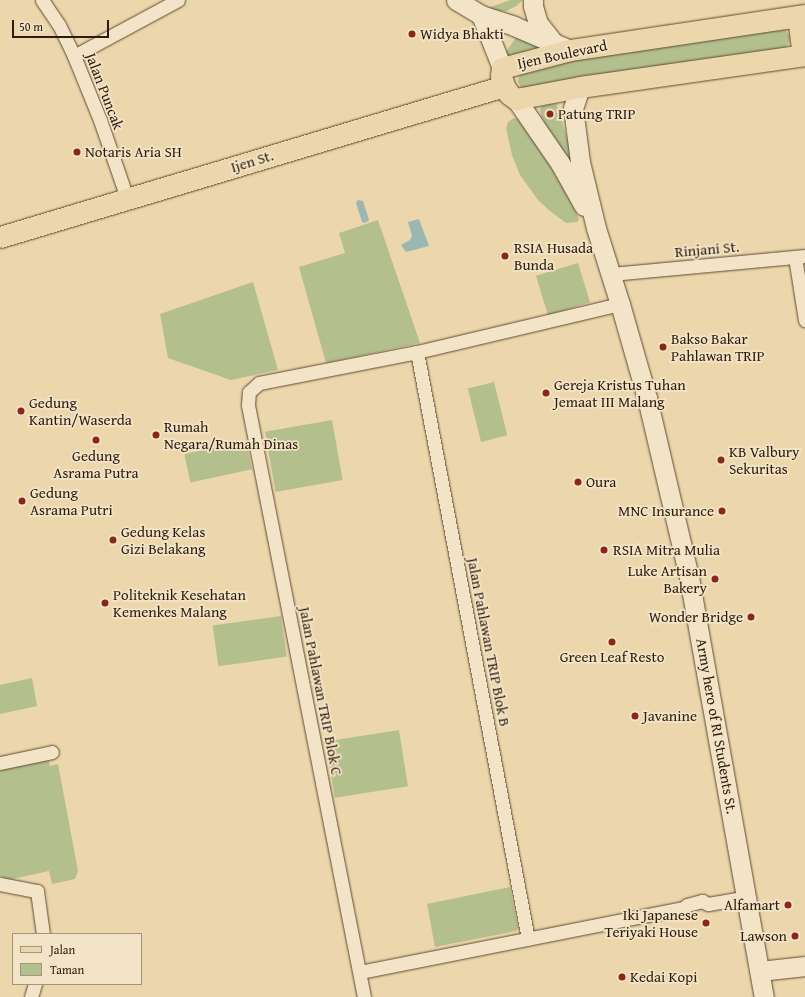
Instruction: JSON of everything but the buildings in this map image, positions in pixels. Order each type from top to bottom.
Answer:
[{"type":"main road","points":[[456,0],[481,15],[507,23],[562,46]]},
{"type":"main road","points":[[533,0],[533,6],[538,23],[562,46]]},
{"type":"main road","points":[[481,15],[507,85],[560,163],[596,228]]},
{"type":"main road","points":[[507,85],[580,87],[804,55],[802,15]]},
{"type":"main road","name":"Ijen Boulevard","points":[[507,85],[562,46],[802,15]]},
{"type":"main road","name":"Ijen St.","points":[[0,237],[507,85]]},
{"type":"main road","points":[[580,87],[573,108],[574,129],[596,228]]},
{"type":"main road","name":"Army hero of RI Students St.","points":[[596,228],[649,405],[689,577],[764,997]]},
{"type":"main road","points":[[760,970],[805,966]]},
{"type":"street","name":"Jalan Puncak","points":[[42,0],[58,25],[74,56],[100,120],[127,198]]},
{"type":"street","points":[[74,56],[178,0]]},
{"type":"street","points":[[800,257],[805,320]]},
{"type":"street","name":"Rinjani St.","points":[[611,274],[800,257]]},
{"type":"street","points":[[417,352],[620,304]]},
{"type":"street","name":"Jalan Pahlawan TRIP Blok C","points":[[364,997],[247,399],[249,392],[259,383],[417,352]]},
{"type":"street","name":"Jalan Pahlawan TRIP Blok B","points":[[417,352],[528,939]]},
{"type":"street","points":[[0,763],[52,752]]},
{"type":"street","points":[[0,884],[37,891],[43,933]]},
{"type":"street","points":[[360,972],[684,908],[688,912],[704,909],[708,904],[747,897]]},
{"type":"street","points":[[31,997],[35,985]]},
{"type":"green space","points":[[510,0],[523,0],[516,6],[506,11],[497,11],[488,8]]},
{"type":"green space","points":[[783,26],[790,36],[790,41],[785,50],[523,90],[518,82],[519,74],[573,55]]},
{"type":"green space","points":[[518,35],[540,44],[541,49],[507,59],[505,53]]},
{"type":"green space","points":[[550,103],[556,104],[559,111],[577,173],[560,150],[541,116],[540,109],[542,106]]},
{"type":"green space","points":[[514,118],[521,120],[534,136],[573,206],[579,219],[577,222],[566,223],[550,211],[538,200],[520,175],[512,155],[506,128],[508,122]]},
{"type":"green space","points":[[378,220],[420,343],[326,363],[299,267],[345,253],[339,233]]},
{"type":"green space","points":[[578,263],[590,302],[548,315],[536,276]]},
{"type":"green space","points":[[253,282],[278,370],[231,380],[168,358],[160,314]]},
{"type":"green space","points":[[494,382],[507,435],[481,442],[468,389]]},
{"type":"green space","points":[[332,420],[343,480],[276,492],[265,432]]},
{"type":"green space","points":[[246,441],[252,469],[190,482],[184,454]]},
{"type":"green space","points":[[281,616],[287,657],[218,666],[213,626]]},
{"type":"green space","points":[[32,678],[37,706],[0,714],[0,685]]},
{"type":"green space","points":[[399,730],[408,786],[335,798],[326,742]]},
{"type":"green space","points":[[48,758],[50,766],[58,764],[78,871],[75,879],[52,884],[49,871],[8,880],[0,876],[0,769]]},
{"type":"green space","points":[[510,887],[518,928],[516,931],[435,947],[427,904]]},
{"type":"water","points":[[358,200],[363,201],[369,220],[365,223],[362,222],[356,203]]},
{"type":"water","points":[[419,219],[429,246],[406,252],[401,245],[410,240],[412,236],[408,222]]},
{"type":"place","name":"Widya Bhakti","points":[[412,34]]},
{"type":"place","name":"Patung TRIP","points":[[550,114]]},
{"type":"place","name":"Notaris Aria SH","points":[[77,152]]},
{"type":"place","name":"RSIA Husada Bunda","points":[[505,256]]},
{"type":"place","name":"Bakso Bakar Pahlawan TRIP","points":[[663,347]]},
{"type":"place","name":"Gereja Kristus Tuhan Jemaat III Malang","points":[[546,393]]},
{"type":"place","name":"Gedung Kantin/Waserda","points":[[21,411]]},
{"type":"place","name":"Rumah Negara/Rumah Dinas","points":[[156,435]]},
{"type":"place","name":"Gedung Asrama Putra","points":[[96,440]]},
{"type":"place","name":"KB Valbury Sekuritas","points":[[721,460]]},
{"type":"place","name":"Oura","points":[[578,482]]},
{"type":"place","name":"Gedung Asrama Putri","points":[[22,501]]},
{"type":"place","name":"MNC Insurance","points":[[722,511]]},
{"type":"place","name":"Gedung Kelas Gizi Belakang","points":[[113,540]]},
{"type":"place","name":"RSIA Mitra Mulia","points":[[604,550]]},
{"type":"place","name":"Luke Artisan Bakery","points":[[715,579]]},
{"type":"place","name":"Politeknik Kesehatan Kemenkes Malang","points":[[105,603]]},
{"type":"place","name":"Wonder Bridge","points":[[751,617]]},
{"type":"place","name":"Green Leaf Resto","points":[[612,642]]},
{"type":"place","name":"Javanine","points":[[635,716]]},
{"type":"place","name":"Alfamart","points":[[788,905]]},
{"type":"place","name":"Iki Japanese Teriyaki House","points":[[706,923]]},
{"type":"place","name":"Lawson","points":[[795,936]]},
{"type":"place","name":"Kedai Kopi","points":[[622,977]]}]
